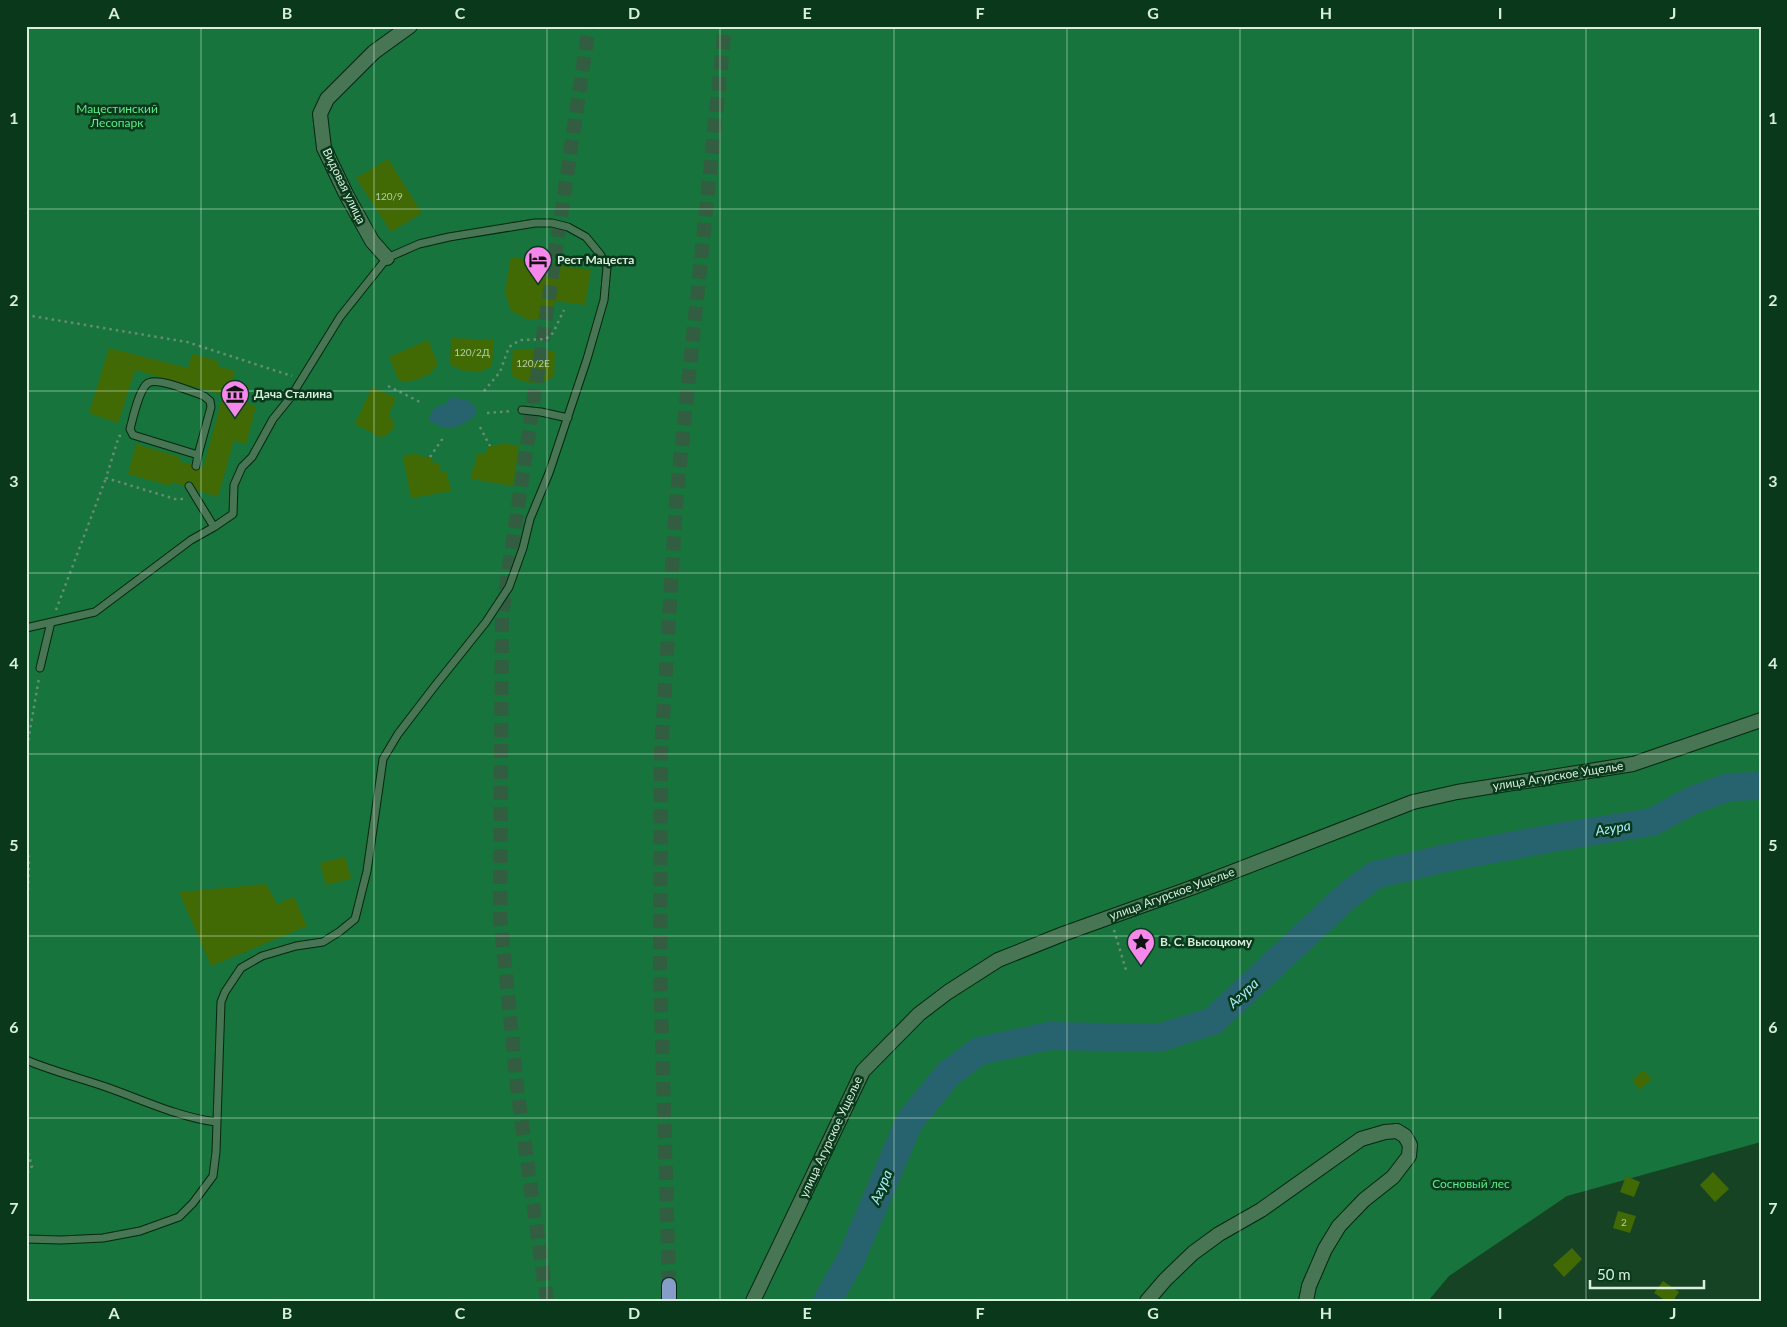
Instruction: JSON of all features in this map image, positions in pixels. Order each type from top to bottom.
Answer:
[{"type":"highway","points":[[669,1285],[669,1301]]},
{"type":"street","name":"Видовая улица","points":[[388,258],[372,241],[346,194],[324,148],[320,114],[327,99],[374,52],[410,26]]},
{"type":"street","name":"улица Агурское Ущелье","points":[[753,1301],[863,1071],[919,1014],[948,992],[998,960],[1110,916],[1200,885],[1413,802],[1457,792],[1633,764],[1761,720]]},
{"type":"street","points":[[1147,1301],[1179,1266],[1219,1234],[1261,1210],[1361,1139],[1384,1132],[1397,1131],[1405,1136],[1410,1145],[1410,1156],[1393,1177],[1364,1200],[1340,1226],[1325,1249],[1309,1286],[1306,1301]]},
{"type":"lane","points":[[26,628],[95,612],[191,540],[233,514],[234,485],[242,468],[252,457],[273,420],[290,398],[340,317],[388,258],[419,244],[449,237],[535,223],[552,223],[568,227],[586,237],[600,254],[607,267],[604,300],[568,418],[549,473],[530,519],[523,548],[509,587],[486,622],[398,734],[383,760],[367,871],[355,919],[323,942],[296,946],[262,956],[240,968],[225,992],[221,1002],[216,1152],[213,1176],[193,1204],[179,1217],[140,1231],[102,1238],[26,1240]]},
{"type":"lane","points":[[196,466],[211,407],[210,401],[204,396],[156,380],[148,383],[142,390],[130,429],[132,435],[198,455]]},
{"type":"lane","points":[[522,410],[568,418]]},
{"type":"lane","points":[[189,486],[214,527]]},
{"type":"lane","points":[[40,668],[52,622]]},
{"type":"lane","points":[[26,1060],[49,1070],[106,1087],[191,1117],[216,1122]]},
{"type":"path","points":[[484,391],[500,372],[509,347],[520,340],[546,339],[554,333],[564,310]]},
{"type":"path","points":[[26,316],[187,342],[301,379]]},
{"type":"path","points":[[388,386],[420,402]]},
{"type":"path","points":[[487,412],[522,410]]},
{"type":"path","points":[[480,427],[490,446]]},
{"type":"path","points":[[52,622],[106,478],[119,436],[132,435]]},
{"type":"path","points":[[430,457],[443,438]]},
{"type":"path","points":[[106,478],[175,498],[196,499]]},
{"type":"path","points":[[26,753],[40,668]]},
{"type":"path","points":[[26,829],[30,864],[26,946]]},
{"type":"path","points":[[1110,916],[1126,970]]},
{"type":"path","points":[[26,1147],[32,1166],[26,1176]]},
{"type":"green space","points":[[26,26],[1761,26],[1761,1142],[1567,1196],[1449,1276],[1428,1301],[26,1301]]},
{"type":"water","points":[[451,397],[469,401],[475,407],[475,415],[459,426],[447,428],[441,427],[429,420],[434,409],[446,404]]},
{"type":"building","points":[[388,159],[422,213],[391,232],[356,178]]},
{"type":"building","points":[[511,257],[591,270],[585,305],[556,301],[547,318],[529,320],[511,311],[505,292]]},
{"type":"building","points":[[451,338],[494,340],[492,366],[482,371],[470,371],[460,370],[450,364]]},
{"type":"building","points":[[428,340],[438,364],[431,373],[421,378],[411,381],[399,381],[389,357]]},
{"type":"building","name":"Дача Сталина","points":[[109,348],[188,368],[192,354],[219,361],[217,366],[235,371],[232,382],[249,386],[244,403],[256,406],[246,444],[234,440],[218,497],[172,482],[171,486],[128,474],[136,444],[180,457],[179,461],[203,468],[223,395],[135,370],[118,423],[89,413]]},
{"type":"building","points":[[513,349],[555,351],[554,377],[543,382],[532,383],[521,381],[511,375]]},
{"type":"building","points":[[372,387],[396,398],[389,415],[393,421],[393,429],[386,436],[380,437],[355,424]]},
{"type":"building","points":[[500,443],[519,446],[513,486],[471,479],[477,453],[484,454],[490,446],[499,446]]},
{"type":"building","points":[[418,453],[418,456],[430,457],[435,464],[439,464],[442,473],[447,472],[451,491],[411,498],[403,456]]},
{"type":"building","points":[[345,857],[351,879],[326,885],[320,863]]},
{"type":"building","points":[[266,884],[277,904],[294,897],[307,926],[211,966],[179,892]]},
{"type":"building","points":[[1643,1070],[1652,1079],[1640,1090],[1632,1081]]},
{"type":"building","points":[[1713,1172],[1729,1189],[1715,1202],[1700,1185]]},
{"type":"building","points":[[1626,1176],[1640,1182],[1634,1197],[1620,1192]]},
{"type":"building","points":[[1618,1211],[1636,1216],[1630,1233],[1613,1228]]},
{"type":"building","points":[[1572,1248],[1582,1259],[1564,1277],[1553,1265]]},
{"type":"building","points":[[1663,1281],[1679,1292],[1673,1301],[1666,1301],[1654,1293]]},
{"type":"waterway","name":"Агура","points":[[827,1301],[851,1259],[909,1122],[948,1074],[979,1051],[1049,1036],[1159,1038],[1213,1021],[1347,896],[1375,875],[1446,858],[1652,822],[1693,800],[1729,787],[1761,786]]},
{"type":"tunnel","points":[[547,1301],[518,1096],[500,916],[502,615],[589,26]]},
{"type":"tunnel","points":[[669,1285],[660,970],[661,753],[676,502],[725,26]]},
{"type":"place","name":"Рест Мацеста","points":[[538,284]]},
{"type":"place","name":"Дача Сталина","points":[[235,418]]},
{"type":"place","name":"В. С. Высоцкому","points":[[1141,966]]},
{"type":"park label","name":"Мацестинский Лесопарк","points":[[117,116]]},
{"type":"park label","name":"Сосновый лес","points":[[1471,1184]]}]
